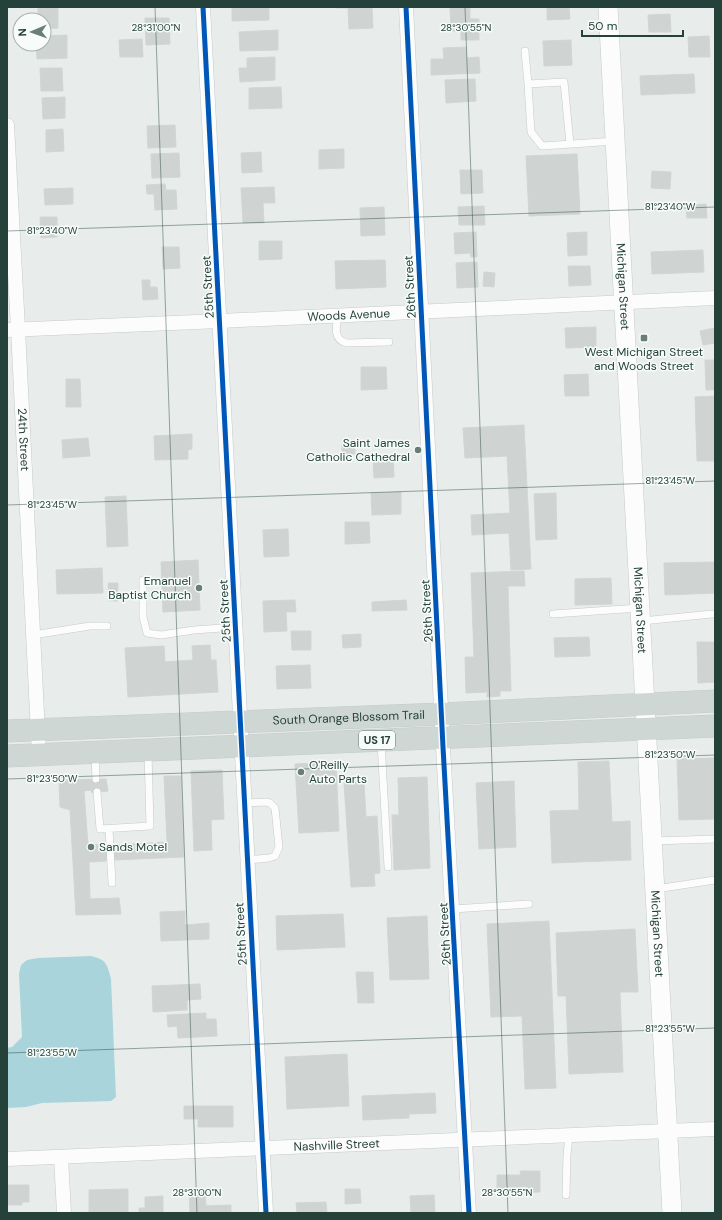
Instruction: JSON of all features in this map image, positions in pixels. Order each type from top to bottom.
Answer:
[{"type":"main road","name":"Michigan Street","points":[[608,7],[645,729],[672,1213]]},
{"type":"main road","name":"South Orange Blossom Trail","points":[[7,731],[442,714],[715,701]]},
{"type":"main road","name":"South Orange Blossom Trail","points":[[7,756],[715,726]]},
{"type":"street","name":"25th Street","points":[[203,7],[266,1213]]},
{"type":"street","name":"26th Street","points":[[406,7],[469,1213]]},
{"type":"street","name":"24th Street","points":[[7,125],[13,329],[33,635],[39,754]]},
{"type":"street","name":"Woods Avenue","points":[[13,329],[715,298]]},
{"type":"street","name":"Nashville Street","points":[[7,1159],[715,1129]]},
{"type":"street","points":[[61,1157],[64,1213]]},
{"type":"lane","points":[[525,51],[531,132],[542,146],[615,141]]},
{"type":"lane","points":[[528,84],[564,82],[570,144]]},
{"type":"lane","points":[[338,315],[337,334],[338,339],[341,342],[389,342]]},
{"type":"lane","points":[[143,580],[143,617],[147,633],[161,635],[194,630],[236,627]]},
{"type":"lane","points":[[552,614],[712,614]]},
{"type":"lane","points":[[33,635],[90,626],[107,626]]},
{"type":"lane","points":[[381,740],[388,867]]},
{"type":"lane","points":[[97,792],[100,829],[150,826],[148,750]]},
{"type":"lane","points":[[94,752],[96,779]]},
{"type":"lane","points":[[244,803],[266,802],[270,803],[275,808],[279,847],[275,856],[247,860]]},
{"type":"lane","points":[[109,829],[112,883]]},
{"type":"lane","points":[[651,841],[715,839]]},
{"type":"lane","points":[[654,890],[715,880]]},
{"type":"lane","points":[[453,909],[529,904]]},
{"type":"lane","points":[[566,1195],[569,1135]]},
{"type":"water","points":[[91,956],[106,963],[111,979],[116,1097],[111,1101],[42,1103],[26,1107],[7,1108],[7,1048],[12,1047],[22,1037],[19,974],[21,965],[27,960],[38,958]]},
{"type":"building","points":[[58,7],[58,28],[52,28],[52,12],[38,12],[38,8]]},
{"type":"building","points":[[232,7],[269,7],[269,20],[232,21]]},
{"type":"building","points":[[336,7],[372,7],[373,28],[349,29],[348,8]]},
{"type":"building","points":[[450,7],[470,7],[470,19],[479,19],[479,40],[461,40],[461,31],[451,31]]},
{"type":"building","points":[[547,7],[569,7],[570,19],[547,20]]},
{"type":"building","points":[[670,14],[671,32],[649,32],[648,15]]},
{"type":"building","points":[[145,18],[169,18],[170,44],[146,45]]},
{"type":"building","points":[[278,30],[278,50],[240,51],[239,32]]},
{"type":"building","points":[[67,35],[67,58],[37,59],[37,52],[52,52],[52,36]]},
{"type":"building","points":[[709,36],[710,57],[689,57],[688,37]]},
{"type":"building","points":[[142,39],[143,57],[120,57],[119,40]]},
{"type":"building","points":[[571,40],[572,65],[544,66],[543,41]]},
{"type":"building","points":[[466,47],[467,58],[479,57],[480,73],[431,75],[431,59],[444,59],[443,48]]},
{"type":"building","points":[[275,57],[275,80],[240,82],[239,68],[247,68],[247,58]]},
{"type":"building","points":[[40,68],[62,68],[63,91],[41,91]]},
{"type":"building","points":[[694,74],[695,93],[641,95],[640,76]]},
{"type":"building","points":[[475,79],[476,101],[446,103],[445,80]]},
{"type":"building","points":[[281,87],[282,108],[249,109],[249,88]]},
{"type":"building","points":[[65,97],[65,118],[43,119],[42,98]]},
{"type":"building","points":[[175,125],[176,147],[148,148],[147,126]]},
{"type":"building","points":[[63,129],[64,151],[46,152],[46,130]]},
{"type":"building","points":[[344,149],[344,168],[319,169],[319,150]]},
{"type":"building","points":[[261,152],[262,172],[242,173],[241,153]]},
{"type":"building","points":[[179,153],[180,177],[152,178],[151,154]]},
{"type":"building","points":[[577,154],[580,214],[529,216],[526,156]]},
{"type":"building","points":[[460,170],[482,170],[483,193],[461,194]]},
{"type":"building","points":[[652,171],[671,172],[670,189],[651,188]]},
{"type":"building","points":[[165,184],[166,190],[176,190],[177,209],[155,210],[154,194],[147,194],[146,185]]},
{"type":"building","points":[[274,187],[275,203],[263,203],[264,223],[243,223],[241,188]]},
{"type":"building","points":[[73,188],[73,204],[45,205],[44,189]]},
{"type":"building","points":[[706,204],[707,218],[687,218],[686,205]]},
{"type":"building","points":[[484,206],[485,225],[459,225],[458,207]]},
{"type":"building","points":[[384,207],[385,235],[361,236],[360,208]]},
{"type":"building","points":[[40,217],[57,217],[57,237],[41,238]]},
{"type":"building","points":[[476,232],[477,257],[471,257],[470,253],[455,254],[454,233]]},
{"type":"building","points":[[587,232],[587,255],[568,256],[567,233]]},
{"type":"building","points":[[259,241],[282,241],[282,259],[259,260]]},
{"type":"building","points":[[162,247],[179,247],[180,268],[163,269]]},
{"type":"building","points":[[703,250],[704,272],[652,274],[651,252]]},
{"type":"building","points":[[385,260],[386,287],[336,289],[335,261]]},
{"type":"building","points":[[477,262],[478,287],[457,288],[456,263]]},
{"type":"building","points":[[568,266],[590,266],[591,285],[569,286]]},
{"type":"building","points":[[484,272],[495,273],[494,287],[483,286]]},
{"type":"building","points":[[142,280],[150,280],[150,287],[157,287],[158,299],[143,300]]},
{"type":"building","points":[[596,327],[596,347],[566,348],[565,328]]},
{"type":"building","points":[[715,328],[715,343],[703,345],[700,331]]},
{"type":"building","points":[[705,360],[715,360],[715,390],[706,390]]},
{"type":"building","points":[[361,367],[386,367],[387,389],[361,390]]},
{"type":"building","points":[[588,374],[589,396],[565,396],[564,375]]},
{"type":"building","points":[[66,379],[80,379],[81,407],[66,407]]},
{"type":"building","points":[[715,396],[715,461],[697,461],[695,397]]},
{"type":"building","points":[[524,425],[531,569],[511,570],[509,533],[472,535],[471,515],[510,513],[507,456],[465,458],[463,428]]},
{"type":"building","points":[[192,434],[192,449],[188,450],[188,459],[155,460],[154,436]]},
{"type":"building","points":[[88,438],[90,456],[63,458],[62,440]]},
{"type":"building","points":[[342,444],[355,444],[355,454],[342,454]]},
{"type":"building","points":[[393,456],[394,477],[374,478],[373,457]]},
{"type":"building","points":[[401,492],[401,514],[372,515],[371,493]]},
{"type":"building","points":[[556,493],[557,539],[536,540],[534,494]]},
{"type":"building","points":[[126,496],[128,546],[107,547],[105,497]]},
{"type":"building","points":[[345,522],[369,522],[370,543],[345,544]]},
{"type":"building","points":[[288,529],[289,556],[264,557],[263,530]]},
{"type":"building","points":[[198,560],[200,610],[163,612],[161,562]]},
{"type":"building","points":[[715,562],[715,593],[665,595],[664,563]]},
{"type":"building","points":[[102,568],[103,593],[57,594],[56,570]]},
{"type":"building","points":[[524,571],[525,586],[508,586],[511,691],[500,691],[500,696],[487,697],[487,692],[466,693],[465,657],[474,657],[471,573]]},
{"type":"building","points":[[611,578],[612,604],[575,605],[575,579]]},
{"type":"building","points":[[108,583],[118,583],[118,601],[109,601]]},
{"type":"building","points":[[295,600],[296,612],[286,612],[287,631],[264,632],[263,601]]},
{"type":"building","points":[[406,600],[407,610],[372,611],[372,602]]},
{"type":"building","points":[[291,631],[311,631],[311,650],[292,650]]},
{"type":"building","points":[[361,634],[361,647],[343,648],[342,635]]},
{"type":"building","points":[[589,637],[590,656],[555,657],[554,638]]},
{"type":"building","points":[[697,642],[715,642],[715,682],[698,683]]},
{"type":"building","points":[[210,645],[211,660],[216,660],[218,692],[128,697],[125,648],[164,646],[165,662],[193,660],[192,646]]},
{"type":"building","points":[[310,665],[311,688],[277,689],[276,666]]},
{"type":"building","points":[[715,758],[715,819],[679,820],[677,759]]},
{"type":"building","points":[[609,761],[612,822],[630,821],[631,860],[552,863],[550,811],[579,810],[578,762]]},
{"type":"building","points":[[336,762],[339,831],[299,833],[295,764]]},
{"type":"building","points":[[222,770],[224,819],[211,820],[212,850],[194,851],[191,771]]},
{"type":"building","points":[[164,776],[181,776],[184,857],[114,860],[113,845],[167,842]]},
{"type":"building","points":[[427,777],[430,868],[394,870],[392,815],[399,815],[398,778]]},
{"type":"building","points":[[106,779],[108,791],[92,793],[91,790],[84,791],[88,845],[104,844],[107,853],[106,861],[89,862],[90,899],[119,898],[121,914],[76,915],[70,810],[60,807],[59,780]]},
{"type":"building","points":[[514,781],[516,847],[479,849],[476,783]]},
{"type":"building","points":[[364,782],[366,817],[377,816],[380,873],[374,874],[375,886],[351,887],[344,783]]},
{"type":"building","points":[[185,911],[185,925],[209,923],[209,939],[161,941],[160,912]]},
{"type":"building","points":[[343,914],[345,947],[277,950],[276,916]]},
{"type":"building","points":[[427,916],[429,979],[390,980],[387,918]]},
{"type":"building","points":[[549,921],[556,1088],[525,1089],[522,1016],[491,1017],[487,924]]},
{"type":"building","points":[[635,929],[638,992],[620,992],[623,1072],[569,1074],[566,996],[558,996],[556,933]]},
{"type":"building","points":[[356,972],[373,972],[374,1003],[358,1003]]},
{"type":"building","points":[[200,984],[201,999],[187,1000],[187,1010],[153,1012],[152,986]]},
{"type":"building","points":[[206,1013],[206,1019],[216,1019],[217,1036],[178,1038],[177,1026],[168,1027],[167,1015]]},
{"type":"building","points":[[347,1054],[349,1106],[287,1109],[285,1057]]},
{"type":"building","points":[[435,1093],[436,1113],[409,1114],[409,1118],[363,1120],[362,1096]]},
{"type":"building","points":[[184,1106],[233,1106],[233,1127],[198,1127],[198,1119],[184,1119]]},
{"type":"building","points":[[520,1171],[540,1171],[540,1192],[497,1193],[497,1175],[521,1175]]},
{"type":"building","points":[[7,1185],[29,1185],[29,1202],[22,1202],[22,1205],[7,1205]]},
{"type":"building","points":[[128,1189],[128,1213],[89,1213],[89,1190]]},
{"type":"building","points":[[345,1189],[360,1189],[361,1203],[345,1204]]},
{"type":"building","points":[[205,1190],[206,1206],[231,1205],[231,1213],[190,1213],[189,1191]]},
{"type":"building","points":[[434,1195],[435,1213],[411,1213],[410,1196]]},
{"type":"building","points":[[163,1196],[163,1213],[139,1213],[139,1208],[145,1208],[145,1197]]},
{"type":"building","points":[[326,1202],[327,1213],[297,1213],[296,1203]]},
{"type":"cycle path","points":[[203,7],[266,1213]]},
{"type":"cycle path","points":[[406,7],[443,747],[469,1213]]},
{"type":"place","name":"West Michigan Street and Woods Street","points":[[644,338]]},
{"type":"place","name":"Saint James Catholic Cathedral","points":[[418,450]]},
{"type":"place","name":"Emanuel Baptist Church","points":[[199,588]]},
{"type":"place","name":"O'Reilly Auto Parts","points":[[301,772]]},
{"type":"place","name":"Sands Motel","points":[[91,847]]}]
